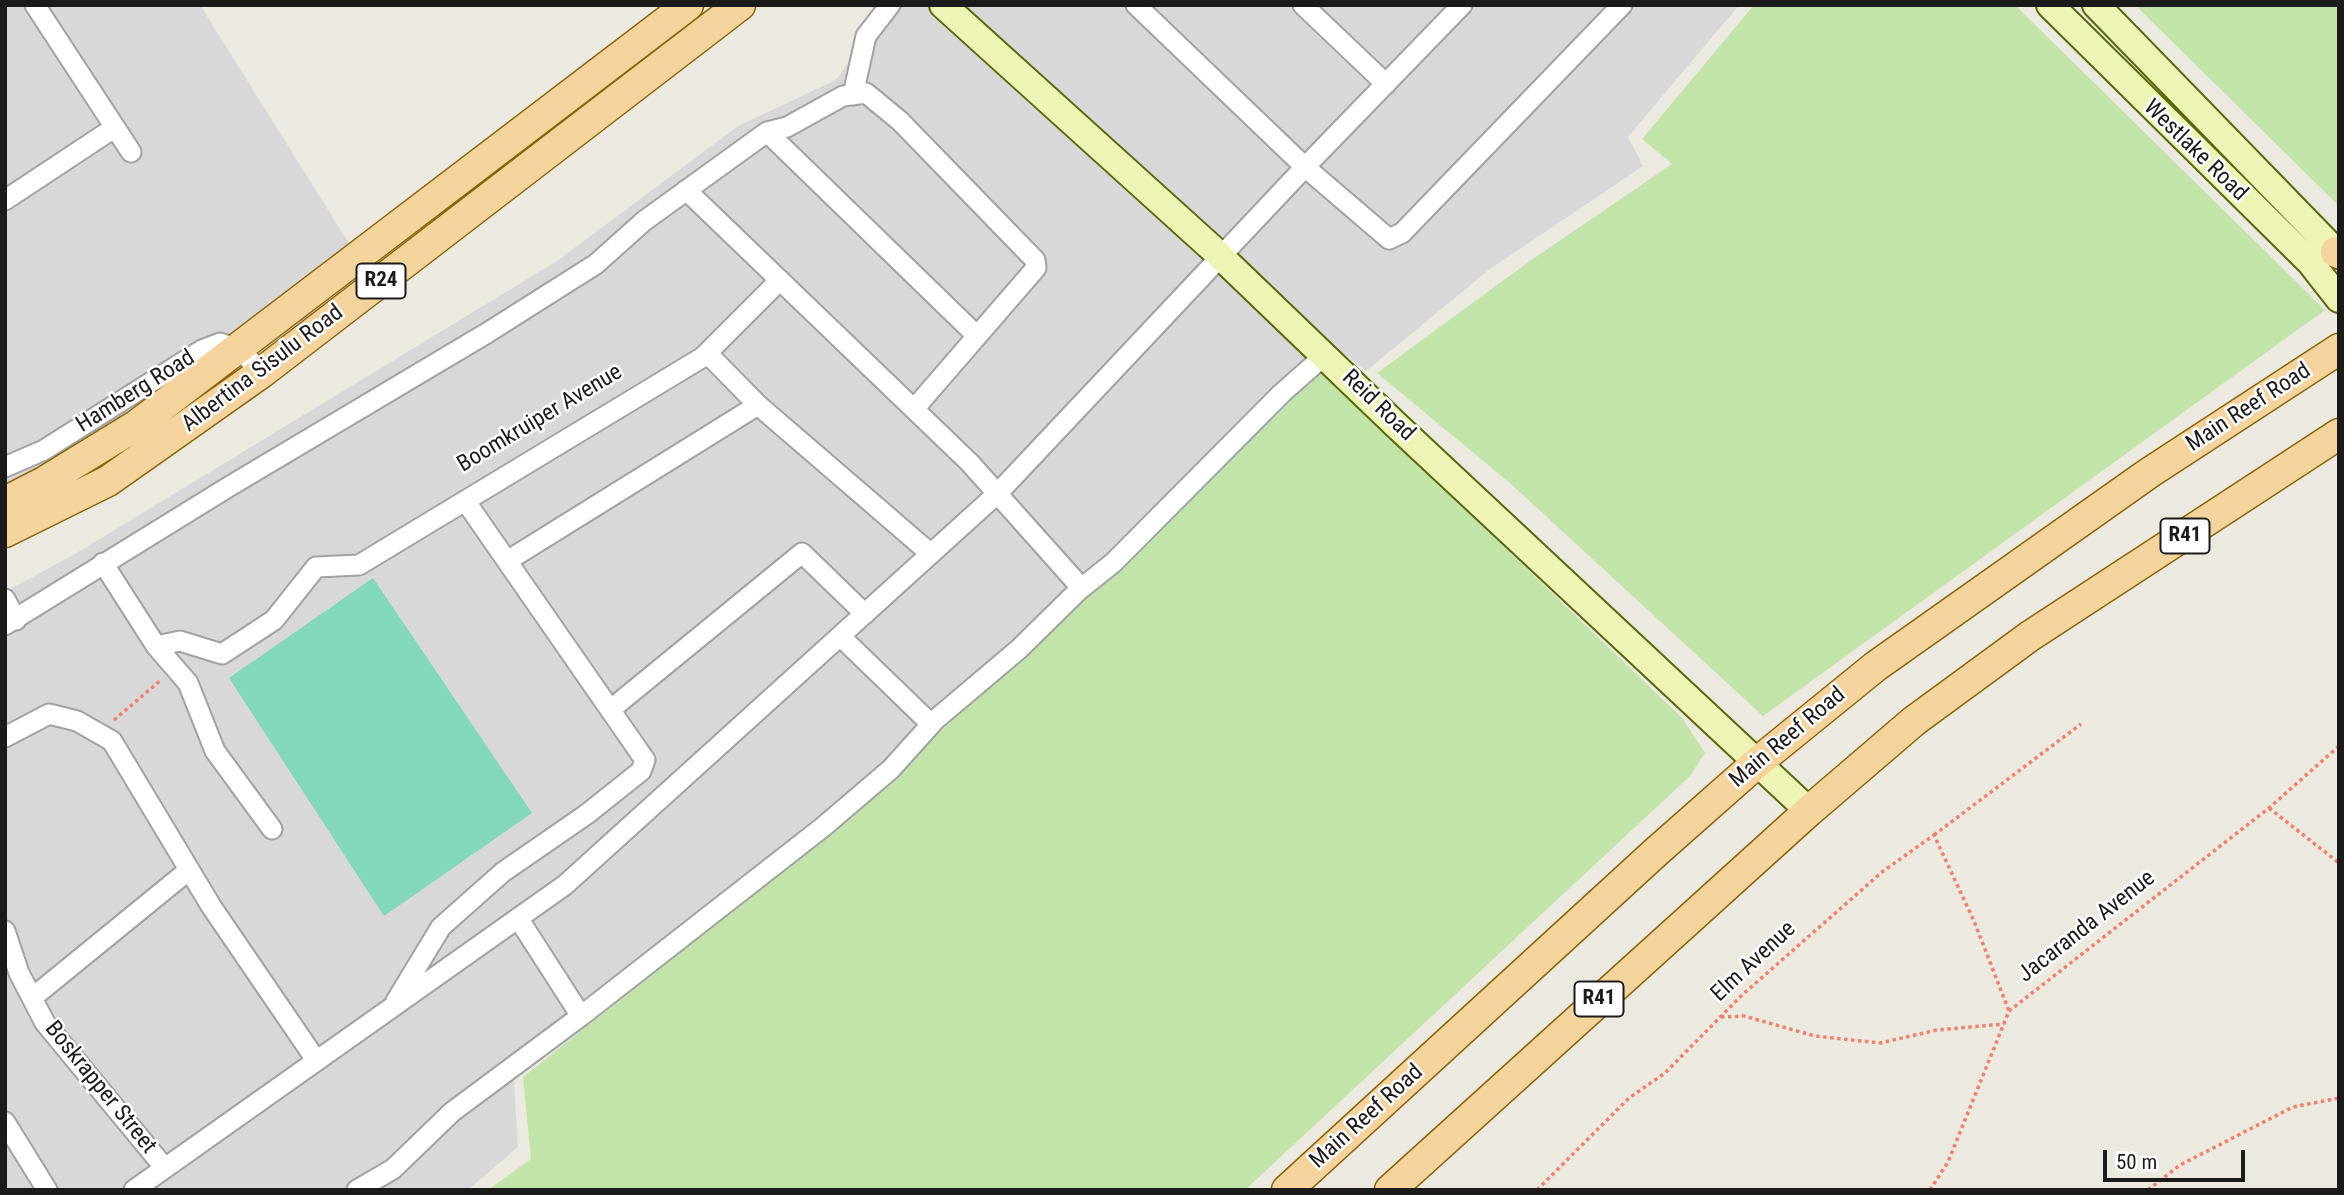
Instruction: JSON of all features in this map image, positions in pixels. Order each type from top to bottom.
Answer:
[{"type":"main road","name":"Albertina Sisulu Road","points":[[5,502],[44,482],[137,425],[688,5]]},
{"type":"main road","name":"Albertina Sisulu Road","points":[[5,532],[107,481],[261,373],[740,5]]},
{"type":"main road","name":"Main Reef Road","points":[[1287,1190],[1759,761],[1935,623],[2149,473],[2339,349]]},
{"type":"main road","name":"R41","points":[[1390,1190],[1809,811],[1914,721],[2030,636],[2339,434]]},
{"type":"street","points":[[35,5],[131,152]]},
{"type":"street","points":[[853,95],[866,36],[890,5]]},
{"type":"street","name":"Reid Road","points":[[943,5],[1222,258],[1395,424],[1759,761],[1809,811]]},
{"type":"street","points":[[1136,5],[1305,167],[1389,239],[1402,233],[1622,5]]},
{"type":"street","points":[[1303,5],[1386,83]]},
{"type":"street","points":[[134,1190],[565,885],[998,493],[1305,167],[1462,5]]},
{"type":"street","name":"Westlake Road","points":[[2050,5],[2310,262],[2339,299]]},
{"type":"street","name":"Westlake Road","points":[[2096,5],[2338,253]]},
{"type":"street","points":[[5,599],[11,622],[103,563],[585,271],[686,190],[766,132],[788,127],[843,96],[866,93],[900,121],[1035,260],[1036,268],[975,334],[914,409]]},
{"type":"street","points":[[5,200],[114,128]]},
{"type":"street","points":[[766,132],[975,334]]},
{"type":"street","points":[[686,190],[998,493],[1077,583]]},
{"type":"street","points":[[156,646],[180,641],[222,654],[274,620],[316,567],[359,565],[707,353],[780,280]]},
{"type":"street","name":"Hamberg Road","points":[[5,467],[44,450],[202,350],[220,342],[240,349]]},
{"type":"street","points":[[240,349],[261,373]]},
{"type":"street","points":[[707,353],[758,405],[931,554]]},
{"type":"street","points":[[357,1190],[393,1169],[452,1112],[582,1016],[823,827],[891,769],[931,724],[1113,563],[1282,393],[1325,355]]},
{"type":"street","points":[[507,561],[758,405]]},
{"type":"street","points":[[392,1008],[441,927],[503,872],[587,814],[640,771],[645,760],[466,502]]},
{"type":"street","points":[[610,710],[803,553],[865,614]]},
{"type":"street","points":[[103,563],[156,646],[188,683],[215,751],[272,829]]},
{"type":"street","points":[[840,636],[931,724]]},
{"type":"street","points":[[5,737],[49,714],[77,721],[112,741],[189,870],[316,1060]]},
{"type":"street","points":[[32,998],[189,870]]},
{"type":"street","points":[[518,918],[582,1016]]},
{"type":"street","name":"Boskrapper Street","points":[[5,931],[19,973],[45,1023],[164,1167]]},
{"type":"street","points":[[5,1122],[47,1190]]},
{"type":"path","points":[[98,733],[175,668]]},
{"type":"path","name":"Elm Avenue","points":[[1536,1190],[1629,1098],[1665,1073],[1719,1018],[1882,872],[2081,724]]},
{"type":"path","name":"Jacaranda Avenue","points":[[1930,1190],[1948,1162],[2009,1011],[2269,808],[2339,746]]},
{"type":"path","points":[[2269,808],[2339,863]]},
{"type":"path","points":[[1934,835],[1974,921],[2009,1011]]},
{"type":"path","points":[[1719,1018],[1744,1016],[1815,1036],[1880,1043],[1937,1030],[2004,1024]]},
{"type":"path","points":[[2148,1190],[2180,1164],[2293,1107],[2339,1098]]},
{"type":"shaded area","points":[[5,5],[200,5],[380,293],[5,538]]},
{"type":"shaded area","points":[[890,5],[1739,5],[1628,137],[1643,166],[1490,269],[1366,371],[1334,346],[955,711],[513,1068],[518,1147],[468,1190],[5,1190],[5,592],[80,551],[557,261],[738,126],[836,80]]},
{"type":"green space","points":[[1754,5],[2015,5],[2325,310],[1763,716],[1511,484],[1377,373],[1527,263],[1672,164],[1642,139]]},
{"type":"green space","points":[[2135,5],[2339,5],[2339,206]]},
{"type":"green space","points":[[1316,366],[1683,719],[1705,753],[1689,777],[1245,1190],[488,1190],[531,1159],[523,1077],[793,863],[1045,638],[1168,520]]},
{"type":"green space","points":[[373,578],[532,813],[384,916],[229,678]]}]
